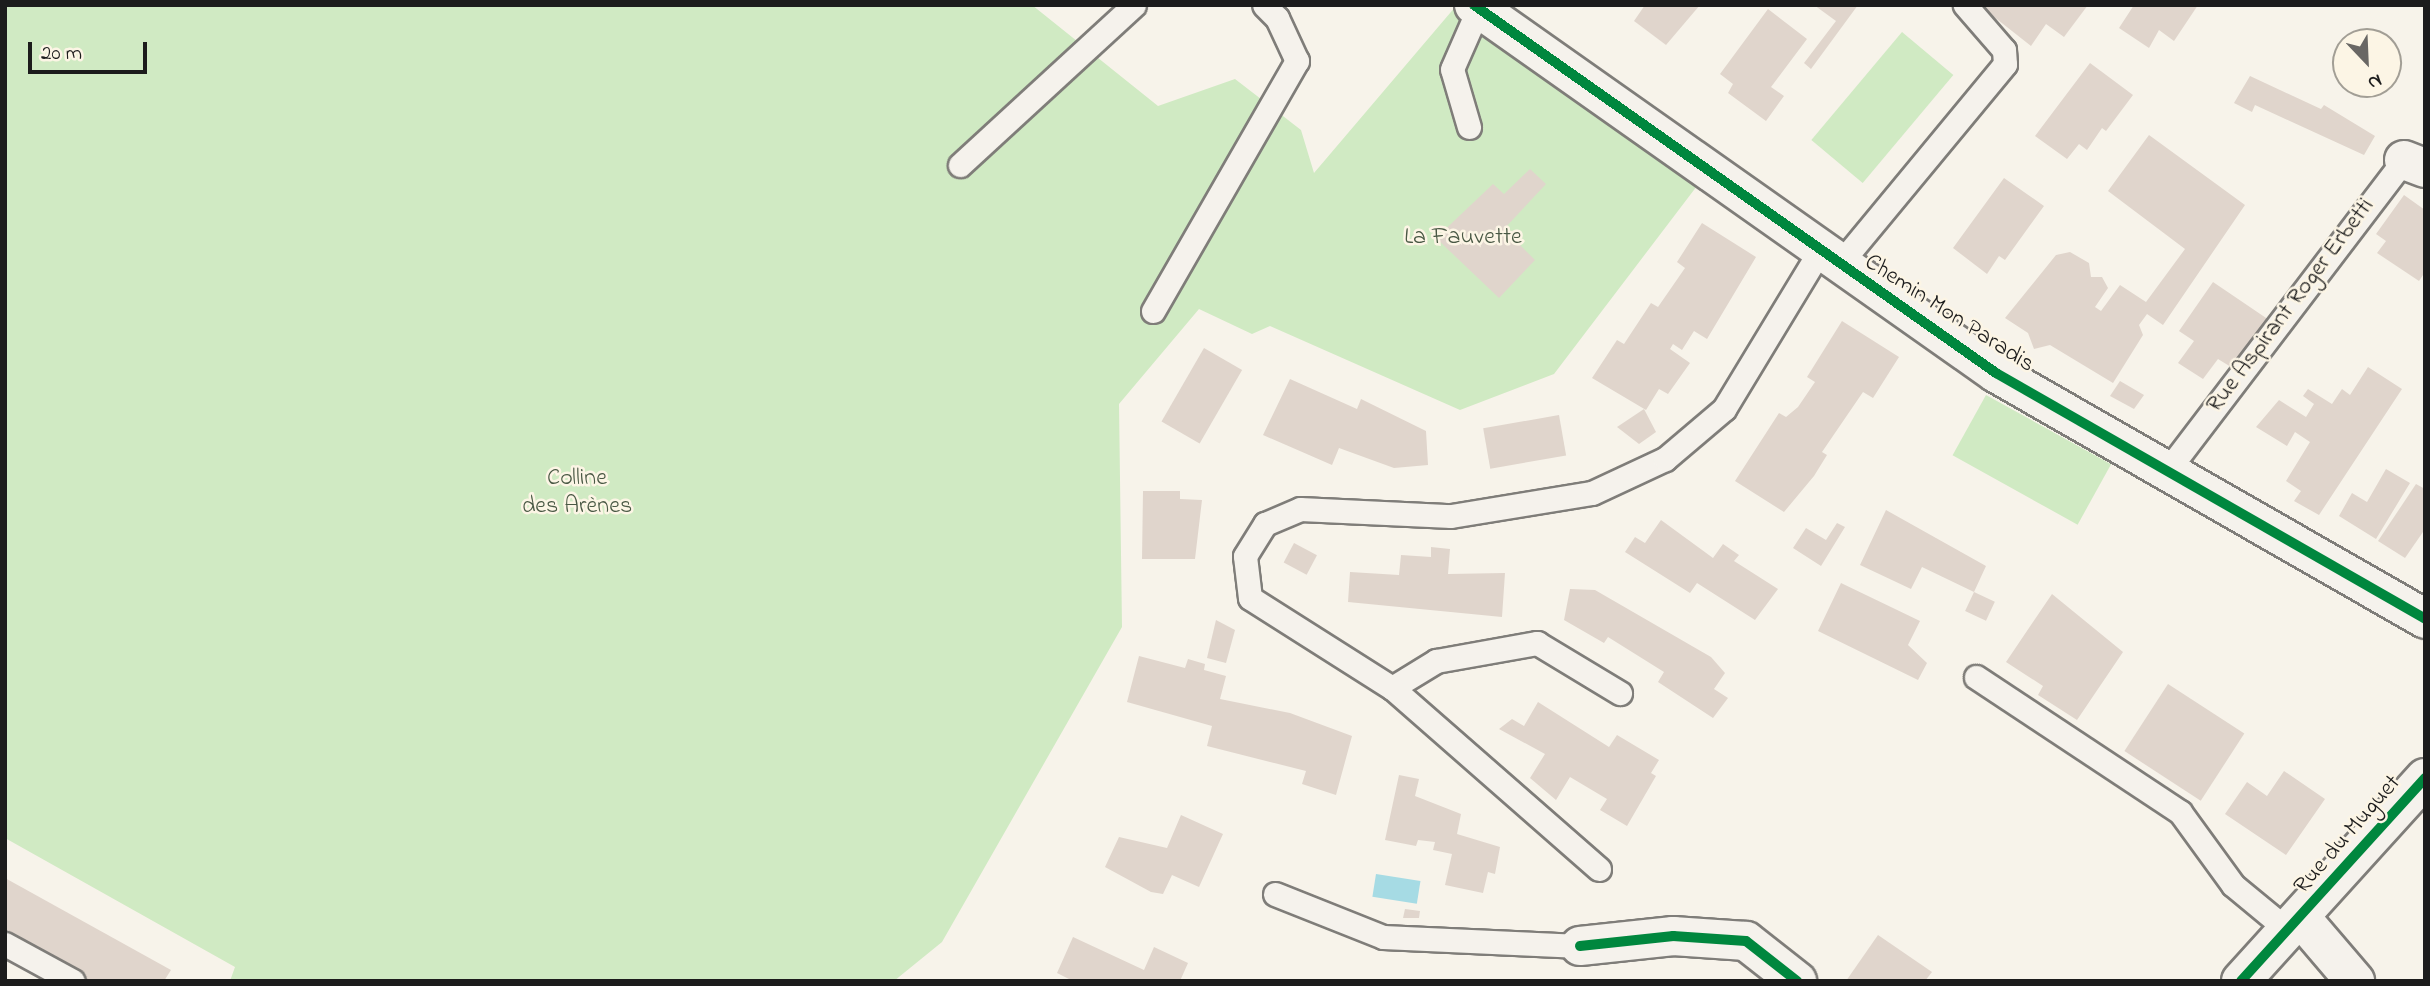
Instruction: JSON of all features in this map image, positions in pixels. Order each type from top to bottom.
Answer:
[{"type":"street","name":"Chemin Mon Paradis","points":[[1473,5],[1828,260],[1996,373],[2425,620]]},
{"type":"street","name":"Rue du Muguet","points":[[2355,981],[2296,925],[2425,778]]},
{"type":"street","points":[[2241,981],[2296,925]]},
{"type":"street","points":[[1580,946],[1673,936],[1746,941],[1797,981]]},
{"type":"lane","points":[[960,165],[1134,5]]},
{"type":"lane","points":[[1153,312],[1297,61],[1277,18],[1264,5]]},
{"type":"lane","points":[[1469,127],[1452,69],[1474,19],[1473,5]]},
{"type":"lane","points":[[1599,869],[1392,688],[1250,598],[1244,556],[1265,524],[1300,509],[1451,516],[1592,493],[1665,460],[1724,408],[1828,260],[2005,64],[2004,50],[1965,5]]},
{"type":"lane","name":"Rue Aspirant Roger Erbetti","points":[[2167,471],[2415,164]]},
{"type":"lane","points":[[1392,688],[1436,661],[1538,643],[1620,693]]},
{"type":"lane","points":[[1976,677],[2180,811],[2233,885],[2296,925]]},
{"type":"lane","points":[[1275,894],[1383,937],[1580,946]]},
{"type":"lane","points":[[5,944],[73,981]]},
{"type":"green space","name":"Colline des Arènes","points":[[5,5],[1032,5],[1158,106],[1235,79],[1301,130],[1314,173],[1456,6],[1700,182],[1554,374],[1460,410],[1270,326],[1252,334],[1199,309],[1119,404],[1122,627],[942,942],[894,981],[230,981],[235,967],[5,838]]},
{"type":"green space","points":[[1902,32],[1953,75],[1863,183],[1811,140]]},
{"type":"green space","points":[[1986,395],[2111,464],[2078,525],[1953,455]]},
{"type":"water","points":[[1376,874],[1420,881],[1417,904],[1372,897]]},
{"type":"building","points":[[1645,5],[1700,5],[1666,45],[1634,21]]},
{"type":"building","points":[[1814,5],[1858,5],[1811,69],[1804,63],[1836,21]]},
{"type":"building","points":[[1979,5],[2088,5],[2064,37],[2046,24],[2031,46]]},
{"type":"building","points":[[2134,5],[2198,5],[2174,41],[2159,30],[2149,48],[2119,28]]},
{"type":"building","points":[[1768,9],[1807,39],[1771,87],[1784,96],[1766,121],[1728,93],[1733,84],[1720,74]]},
{"type":"building","points":[[2090,63],[2133,95],[2106,131],[2102,128],[2087,150],[2079,144],[2067,159],[2035,136]]},
{"type":"building","points":[[2250,76],[2321,109],[2324,105],[2375,136],[2364,155],[2255,105],[2252,112],[2234,103]]},
{"type":"building","points":[[2149,135],[2245,205],[2163,325],[2147,314],[2139,325],[2143,335],[2113,383],[2050,345],[2034,349],[2028,333],[2005,318],[2056,255],[2070,252],[2089,263],[2091,277],[2102,277],[2108,288],[2095,307],[2101,311],[2120,285],[2146,302],[2185,249],[2108,191]]},
{"type":"building","points":[[1530,169],[1546,184],[1504,229],[1535,260],[1499,298],[1436,238],[1493,184],[1504,194]]},
{"type":"building","points":[[2004,178],[2044,206],[2005,260],[1999,256],[1987,274],[1953,248]]},
{"type":"building","points":[[2404,195],[2425,210],[2425,272],[2419,281],[2377,253],[2386,241],[2376,234]]},
{"type":"building","points":[[1702,223],[1756,257],[1707,339],[1694,331],[1682,350],[1673,344],[1670,349],[1690,363],[1668,394],[1659,389],[1646,410],[1592,378],[1617,340],[1624,344],[1651,303],[1658,307],[1685,268],[1677,262]]},
{"type":"building","points":[[2213,282],[2272,322],[2247,356],[2241,353],[2231,367],[2218,359],[2203,379],[2178,363],[2194,341],[2179,331]]},
{"type":"building","points":[[1842,321],[1899,357],[1873,398],[1863,392],[1822,452],[1827,455],[1814,476],[1784,512],[1735,481],[1779,413],[1786,417],[1798,407],[1815,382],[1807,377]]},
{"type":"building","points":[[1204,348],[1242,370],[1200,444],[1162,422]]},
{"type":"building","points":[[2368,367],[2402,389],[2319,515],[2294,501],[2301,491],[2286,481],[2310,442],[2295,432],[2287,446],[2256,427],[2279,400],[2306,417],[2314,404],[2303,396],[2308,389],[2332,404],[2342,389],[2350,395]]},
{"type":"building","points":[[1290,379],[1357,409],[1361,399],[1426,431],[1428,465],[1394,468],[1339,448],[1332,465],[1263,435]]},
{"type":"building","points":[[2120,381],[2144,395],[2134,409],[2110,396]]},
{"type":"building","points":[[1644,409],[1656,432],[1639,444],[1617,427]]},
{"type":"building","points":[[1559,415],[1566,455],[1490,469],[1483,428]]},
{"type":"building","points":[[2386,469],[2410,483],[2376,539],[2339,516],[2352,493],[2367,502]]},
{"type":"building","points":[[2416,484],[2425,489],[2425,529],[2405,558],[2378,541]]},
{"type":"building","points":[[1143,491],[1180,491],[1180,499],[1202,500],[1195,559],[1142,559]]},
{"type":"building","points":[[1886,510],[1986,566],[1974,592],[1922,567],[1911,589],[1860,565]]},
{"type":"building","points":[[1661,520],[1713,558],[1723,544],[1739,555],[1734,561],[1778,589],[1755,620],[1697,583],[1690,593],[1625,552],[1635,537],[1645,543]]},
{"type":"building","points":[[1837,523],[1845,527],[1821,566],[1793,548],[1806,528],[1826,540]]},
{"type":"building","points":[[1294,543],[1317,555],[1307,575],[1284,562]]},
{"type":"building","points":[[1431,547],[1450,549],[1448,574],[1505,573],[1502,617],[1348,602],[1350,572],[1399,575],[1401,555],[1431,557]]},
{"type":"building","points":[[1841,583],[1920,621],[1908,645],[1927,663],[1918,680],[1818,631]]},
{"type":"building","points":[[1570,589],[1595,590],[1711,657],[1725,673],[1714,689],[1728,698],[1713,718],[1658,682],[1664,672],[1608,637],[1604,643],[1564,620]]},
{"type":"building","points":[[1974,592],[1995,602],[1986,621],[1965,611]]},
{"type":"building","points":[[2052,594],[2123,652],[2077,720],[2038,695],[2043,686],[2006,662]]},
{"type":"building","points":[[1216,620],[1235,630],[1226,663],[1207,658]]},
{"type":"building","points":[[1139,656],[1185,668],[1188,659],[1205,664],[1204,670],[1226,676],[1220,699],[1290,713],[1352,736],[1336,795],[1302,784],[1306,771],[1207,746],[1212,726],[1127,702]]},
{"type":"building","points":[[2168,684],[2244,734],[2201,801],[2124,751]]},
{"type":"building","points":[[1538,702],[1609,747],[1617,735],[1659,760],[1651,773],[1656,776],[1627,826],[1600,810],[1607,799],[1570,777],[1556,800],[1530,778],[1545,754],[1499,729],[1512,719],[1524,726]]},
{"type":"building","points":[[2284,771],[2325,799],[2286,855],[2225,814],[2247,782],[2267,796]]},
{"type":"building","points":[[1399,775],[1419,779],[1415,796],[1461,814],[1457,834],[1500,847],[1495,874],[1488,872],[1483,893],[1445,885],[1452,854],[1433,850],[1435,842],[1418,840],[1416,846],[1385,840]]},
{"type":"building","points":[[1181,815],[1223,834],[1199,887],[1172,875],[1163,894],[1151,892],[1105,867],[1119,837],[1167,848]]},
{"type":"building","points":[[5,878],[171,970],[164,981],[82,981],[5,938]]},
{"type":"building","points":[[1405,909],[1420,911],[1419,918],[1403,918]]},
{"type":"building","points":[[1878,935],[1932,972],[1925,981],[1846,981]]},
{"type":"building","points":[[1073,937],[1144,970],[1154,947],[1188,963],[1180,981],[1073,981],[1057,973]]},
{"type":"cycle path","points":[[1474,5],[1996,373],[2425,619]]},
{"type":"cycle path","points":[[2241,981],[2425,778]]},
{"type":"cycle path","points":[[1580,946],[1673,936],[1746,941],[1797,981]]},
{"type":"park label","name":"La Fauvette","points":[[1463,238]]}]
